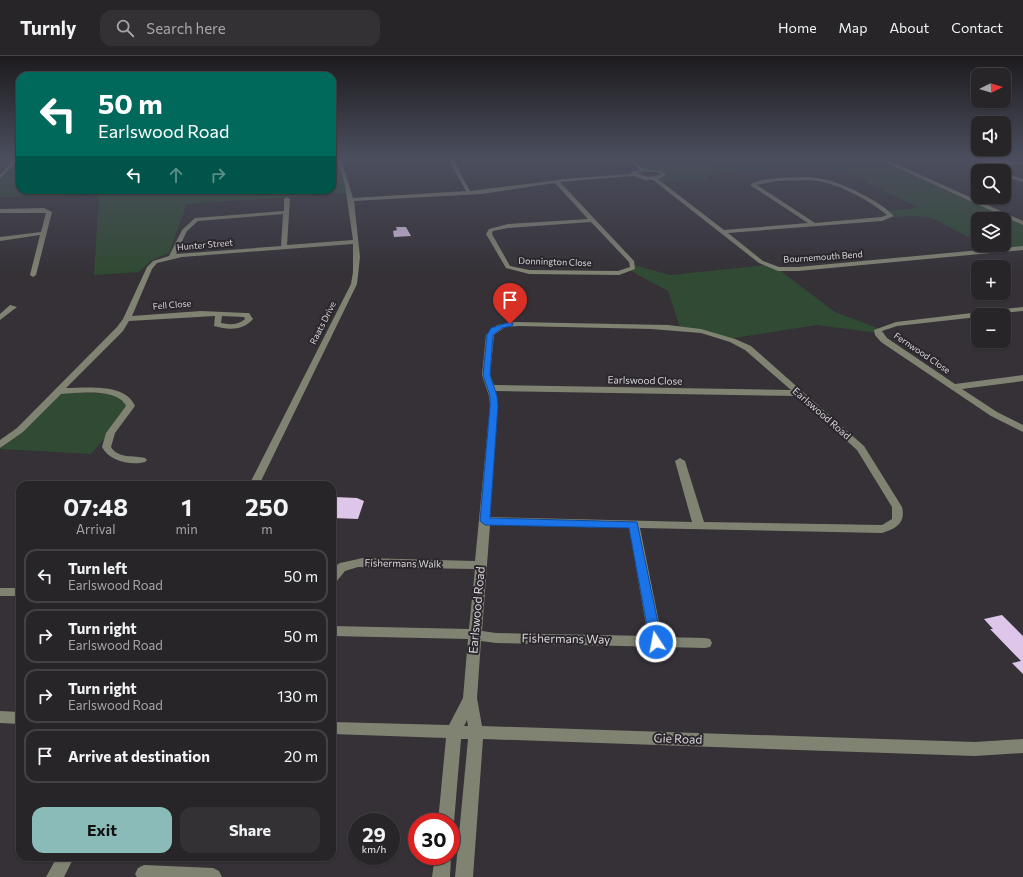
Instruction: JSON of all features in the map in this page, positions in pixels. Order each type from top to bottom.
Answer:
[{"type":"street","points":[[350,200],[396,197]]},
{"type":"street","name":"Donnington Close","points":[[571,197],[632,262],[633,268],[625,272],[611,273],[516,270],[508,267],[489,232],[502,227],[592,220]]},
{"type":"street","name":"Bournemouth Bend","points":[[679,197],[761,262],[778,269],[789,270],[1023,248]]},
{"type":"street","points":[[772,197],[815,225]]},
{"type":"street","points":[[723,232],[882,219],[891,216],[857,197]]},
{"type":"street","points":[[966,197],[1023,223]]},
{"type":"street","points":[[284,248],[287,198]]},
{"type":"street","name":"Raats Drive","points":[[256,481],[354,284],[358,266],[350,200]]},
{"type":"street","points":[[0,212],[44,210],[49,212],[34,275]]},
{"type":"street","points":[[172,257],[180,237],[192,222],[197,219],[286,212]]},
{"type":"street","points":[[0,239],[43,233]]},
{"type":"street","name":"Hunter Street","points":[[0,445],[20,430],[120,329],[127,319],[149,268],[155,262],[172,257],[356,242]]},
{"type":"street","points":[[0,318],[13,307]]},
{"type":"street","name":"Fernwood Close","points":[[1023,309],[896,324],[878,330],[878,335],[884,340],[954,388],[994,414],[1023,429]]},
{"type":"street","name":"Fell Close","points":[[127,319],[191,313],[219,313]]},
{"type":"street","name":"Earlswood Road","points":[[464,877],[476,732],[470,698],[494,406],[486,375],[490,335],[494,329],[500,326],[519,324],[680,327],[709,332],[738,342],[748,348],[861,448],[897,507],[899,515],[897,522],[891,527],[882,529],[485,521]]},
{"type":"street","points":[[954,388],[1023,378]]},
{"type":"street","name":"Earlswood Close","points":[[490,388],[799,393]]},
{"type":"street","points":[[60,391],[102,391],[127,396],[131,400],[131,406],[107,439],[105,446],[107,451],[117,457],[142,460]]},
{"type":"street","points":[[680,461],[699,526]]},
{"type":"street","points":[[634,524],[656,642]]},
{"type":"street","name":"Fishermans Walk","points":[[336,571],[340,567],[350,563],[363,562],[481,565]]},
{"type":"street","points":[[0,592],[16,592]]},
{"type":"street","points":[[336,631],[475,635]]},
{"type":"street","name":"Fishermans Way","points":[[475,635],[496,638],[705,643]]},
{"type":"street","name":"Earlswood Road","points":[[454,731],[470,698]]},
{"type":"street","points":[[0,717],[16,718]]},
{"type":"street","name":"Gie Road","points":[[336,728],[975,749],[1023,746]]},
{"type":"street","points":[[447,813],[454,731]]},
{"type":"street","points":[[56,877],[64,861]]},
{"type":"street","points":[[441,877],[442,865]]},
{"type":"street","points":[[144,874],[213,877]]},
{"type":"green space","points":[[99,197],[284,197],[187,204],[169,253],[152,260],[139,272],[94,275]]},
{"type":"green space","points":[[897,197],[966,197],[971,200],[971,204],[981,204],[998,212],[971,212],[971,238],[932,218],[917,216],[890,217],[885,211],[919,208]]},
{"type":"green space","points":[[1011,218],[1023,223],[1023,248],[1011,249]]},
{"type":"green space","points":[[634,265],[670,275],[766,265],[778,269],[835,312],[880,329],[878,333],[817,325],[728,339],[680,327],[668,291],[629,270]]},
{"type":"green space","points":[[59,392],[113,394],[127,400],[130,409],[91,454],[0,449]]},
{"type":"building","points":[[396,227],[406,227],[411,236],[394,237],[393,231],[397,230]]},
{"type":"building","points":[[336,497],[357,498],[364,501],[358,519],[336,518]]},
{"type":"building","points":[[1002,615],[1023,636],[1023,674],[1012,663],[1021,661],[990,629],[993,629],[984,619]]},
{"type":"route","points":[[510,324],[494,329],[490,335],[486,375],[494,396],[494,406],[485,521],[634,524],[656,642]]}]
